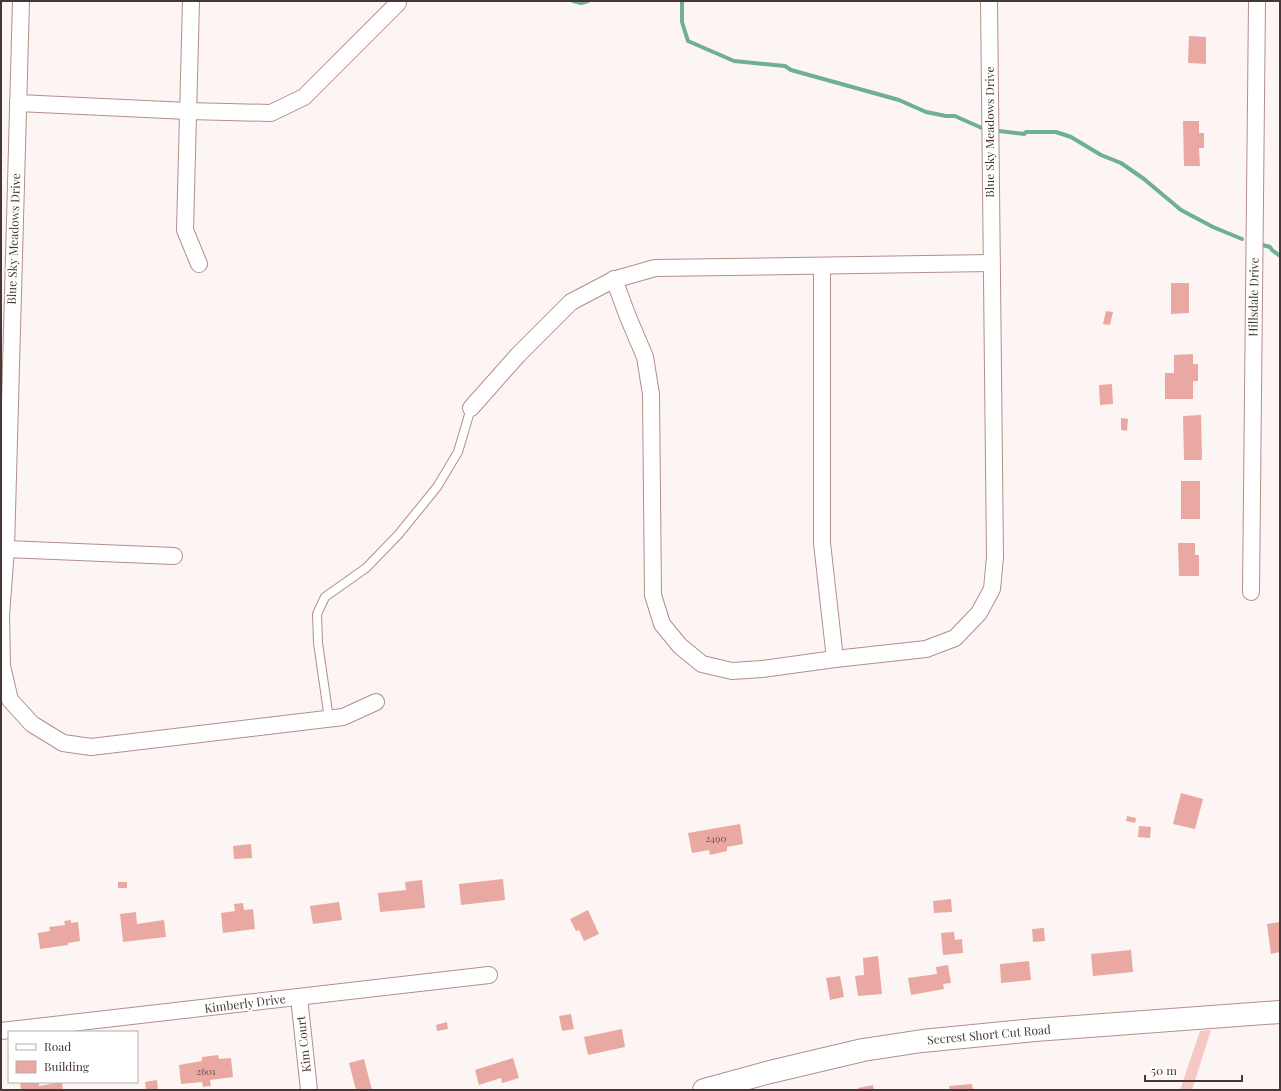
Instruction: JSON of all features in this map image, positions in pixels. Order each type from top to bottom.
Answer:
[{"type":"main road","name":"Secrest Short Cut Road","points":[[704,1090],[770,1072],[863,1050],[922,1041],[1035,1030],[1280,1012]]},
{"type":"street","name":"Blue Sky Meadows Drive","points":[[21,1],[6,549],[1,615],[2,666],[10,700],[32,724],[63,743],[91,747],[343,718],[376,702]]},
{"type":"street","points":[[191,1],[185,230],[199,264]]},
{"type":"street","name":"Blue Sky Meadows Drive","points":[[614,279],[645,357],[651,394],[653,595],[662,624],[680,646],[702,664],[732,671],[762,669],[926,649],[955,638],[978,613],[992,589],[995,557],[989,1]]},
{"type":"street","name":"Hillsdale Drive","points":[[1251,592],[1257,1]]},
{"type":"street","points":[[18,103],[188,111],[271,113],[304,97],[398,3]]},
{"type":"street","points":[[471,408],[518,355],[572,302],[614,279],[655,268],[991,263]]},
{"type":"street","points":[[822,266],[822,543],[835,659]]},
{"type":"street","points":[[6,549],[174,556]]},
{"type":"street","name":"Kimberly Drive","points":[[10,1031],[299,998],[381,986],[489,975]]},
{"type":"street","name":"Kim Court","points":[[299,998],[309,1090]]},
{"type":"lane","points":[[329,719],[318,643],[317,614],[326,597],[366,568],[398,535],[437,487],[458,452],[471,408]]},
{"type":"shaded area","points":[[1211,1030],[1192,1090],[1180,1090],[1200,1031]]},
{"type":"building","points":[[1189,36],[1206,37],[1206,64],[1188,63]]},
{"type":"building","points":[[1183,121],[1199,121],[1199,133],[1204,133],[1204,148],[1199,148],[1200,166],[1184,166]]},
{"type":"building","points":[[1171,283],[1189,283],[1189,313],[1171,314]]},
{"type":"building","points":[[1106,311],[1113,312],[1110,325],[1103,324]]},
{"type":"building","points":[[1193,354],[1193,364],[1198,364],[1198,381],[1193,381],[1193,399],[1165,399],[1165,373],[1174,373],[1174,355]]},
{"type":"building","points":[[1112,384],[1113,404],[1100,405],[1099,385]]},
{"type":"building","points":[[1201,415],[1202,460],[1184,460],[1183,416]]},
{"type":"building","points":[[1121,418],[1128,419],[1127,431],[1121,430]]},
{"type":"building","points":[[1181,481],[1200,481],[1200,519],[1181,519]]},
{"type":"building","points":[[1178,543],[1195,543],[1195,555],[1199,555],[1199,576],[1179,576]]},
{"type":"building","points":[[1181,793],[1203,799],[1195,829],[1173,824]]},
{"type":"building","points":[[1127,816],[1136,818],[1135,823],[1126,821]]},
{"type":"building","points":[[740,824],[743,844],[727,847],[727,851],[710,855],[709,850],[692,853],[688,833]]},
{"type":"building","points":[[1139,826],[1151,827],[1150,838],[1138,837]]},
{"type":"building","points":[[251,844],[252,858],[234,859],[233,846]]},
{"type":"building","points":[[503,879],[505,900],[461,905],[459,884]]},
{"type":"building","points":[[422,880],[425,908],[380,912],[378,893],[406,890],[405,882]]},
{"type":"building","points":[[118,882],[127,882],[127,888],[118,888]]},
{"type":"building","points":[[951,899],[952,912],[934,913],[933,901]]},
{"type":"building","points":[[339,902],[342,920],[313,924],[310,906]]},
{"type":"building","points":[[243,903],[244,910],[253,909],[255,929],[223,933],[221,913],[235,911],[234,904]]},
{"type":"building","points":[[588,910],[599,934],[584,941],[579,930],[576,931],[570,919]]},
{"type":"building","points":[[136,912],[137,924],[164,920],[166,937],[123,942],[120,914]]},
{"type":"building","points":[[71,920],[71,923],[78,922],[80,941],[68,943],[68,945],[40,949],[38,933],[50,931],[49,927],[65,925],[64,921]]},
{"type":"building","points":[[1280,922],[1280,952],[1271,954],[1267,924]]},
{"type":"building","points":[[1044,928],[1045,941],[1033,942],[1032,929]]},
{"type":"building","points":[[954,932],[955,940],[962,939],[963,953],[943,955],[941,933]]},
{"type":"building","points":[[1131,950],[1133,972],[1093,976],[1091,954]]},
{"type":"building","points":[[878,956],[882,994],[858,996],[855,976],[864,975],[863,958]]},
{"type":"building","points":[[1029,961],[1031,980],[1001,983],[1000,964]]},
{"type":"building","points":[[948,965],[951,983],[943,984],[944,989],[911,995],[908,978],[937,974],[936,967]]},
{"type":"building","points":[[840,976],[844,997],[830,1000],[826,978]]},
{"type":"building","points":[[571,1014],[574,1029],[562,1031],[559,1016]]},
{"type":"building","points":[[447,1022],[448,1029],[437,1031],[436,1025]]},
{"type":"building","points":[[622,1029],[625,1047],[588,1055],[584,1037]]},
{"type":"building","points":[[218,1055],[219,1059],[231,1058],[233,1077],[210,1080],[211,1086],[203,1087],[202,1082],[181,1084],[179,1065],[202,1061],[202,1057]]},
{"type":"building","points":[[513,1058],[519,1078],[502,1083],[501,1078],[479,1085],[475,1070]]},
{"type":"building","points":[[364,1059],[372,1090],[356,1090],[349,1063]]},
{"type":"building","points":[[157,1080],[158,1090],[146,1090],[145,1082]]},
{"type":"building","points":[[20,1083],[39,1083],[39,1086],[62,1083],[63,1090],[21,1090]]},
{"type":"building","points":[[972,1084],[973,1090],[950,1090],[949,1086]]},
{"type":"building","points":[[873,1085],[874,1090],[858,1090],[858,1088]]},
{"type":"waterway","points":[[573,1],[581,3],[588,1]]},
{"type":"waterway","points":[[682,1],[682,22],[688,41],[734,61],[785,66],[791,70],[899,100],[926,112],[946,116],[955,116],[984,129]]},
{"type":"waterway","points":[[999,131],[1024,134],[1026,132],[1056,132],[1071,137],[1101,155],[1121,163],[1144,179],[1181,210],[1213,227],[1242,239]]},
{"type":"waterway","points":[[1259,244],[1270,247],[1280,256]]}]
